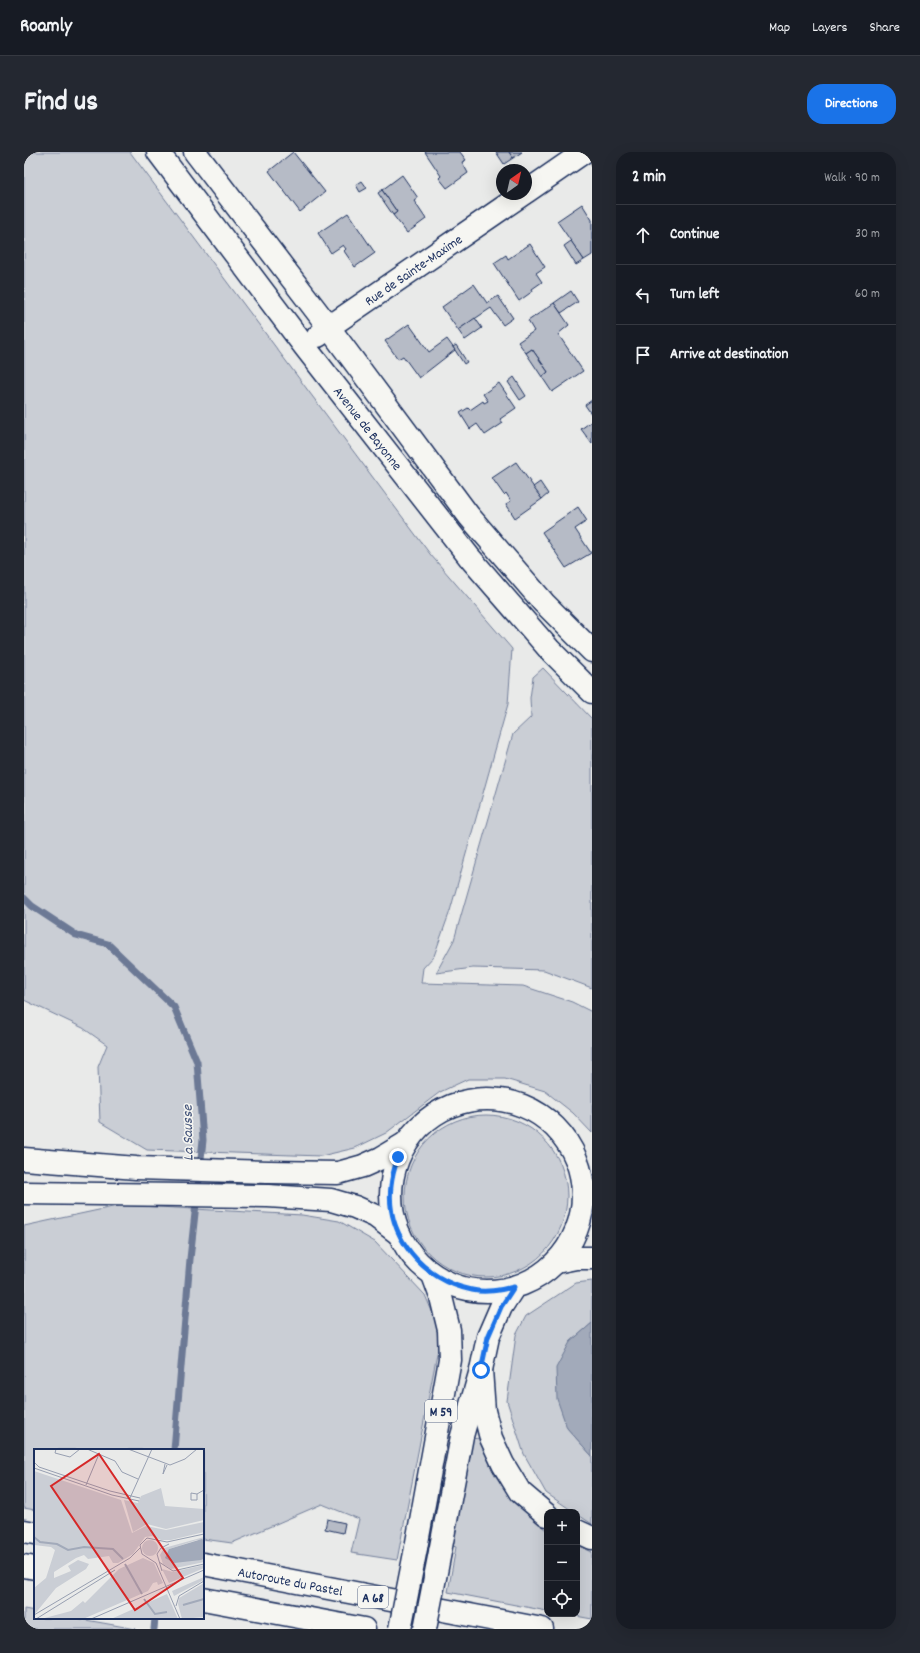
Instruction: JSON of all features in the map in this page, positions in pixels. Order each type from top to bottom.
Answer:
[{"type":"main road","name":"Avenue de Bayonne","points":[[158,152],[305,347],[470,558],[549,649],[590,687]]},
{"type":"main road","name":"Avenue de Bayonne","points":[[195,152],[329,327],[469,516],[544,603],[592,651]]},
{"type":"main road","points":[[532,188],[584,152],[592,163]]},
{"type":"main road","name":"Rue de Sainte-Maxime","points":[[305,347],[329,327],[514,200]]},
{"type":"main road","points":[[477,1099],[499,1100],[520,1105],[540,1114],[556,1128],[570,1145],[588,1191],[583,1203],[578,1225],[566,1250],[556,1262],[539,1276],[514,1287],[494,1291],[472,1290],[452,1284],[434,1275],[413,1256],[399,1234],[391,1203],[391,1187],[398,1157],[406,1143],[420,1126],[437,1113],[456,1104],[477,1099]]},
{"type":"main road","points":[[24,1159],[136,1168],[338,1173],[363,1166],[381,1158],[406,1143]]},
{"type":"main road","points":[[24,1193],[268,1196],[331,1200],[355,1207],[375,1216],[399,1234]]},
{"type":"main road","points":[[556,1262],[576,1258],[592,1258]]},
{"type":"main road","name":"M 59","points":[[400,1629],[450,1360],[448,1330],[441,1297],[434,1275]]},
{"type":"main road","name":"M 59","points":[[425,1629],[462,1436],[481,1370],[488,1337],[501,1307],[514,1287]]},
{"type":"main road","points":[[481,1370],[484,1411],[491,1438],[503,1464],[520,1492],[544,1512]]},
{"type":"main road","points":[[24,1531],[34,1533]]},
{"type":"main road","points":[[580,1532],[592,1538]]},
{"type":"main road","name":"Autoroute du Pastel","points":[[204,1564],[542,1629]]},
{"type":"main road","points":[[24,1566],[34,1568]]},
{"type":"main road","name":"A 68","points":[[204,1599],[364,1629]]},
{"type":"shaded area","points":[[24,152],[130,152],[430,554],[512,649],[508,704],[450,911],[434,956],[423,968],[421,983],[523,986],[572,1002],[592,1012],[592,1133],[573,1113],[545,1091],[505,1079],[468,1079],[440,1092],[386,1133],[355,1148],[321,1156],[147,1150],[100,1122],[98,1067],[107,1045],[83,1028],[24,1000]]},
{"type":"shaded area","points":[[543,668],[592,719],[592,988],[544,970],[473,968],[436,973],[454,940],[513,734],[531,717],[530,698],[533,677]]},
{"type":"shaded area","points":[[478,1115],[494,1115],[517,1121],[537,1133],[549,1145],[561,1165],[567,1188],[567,1204],[561,1227],[549,1247],[537,1259],[517,1271],[494,1277],[478,1277],[455,1271],[435,1259],[423,1247],[411,1227],[405,1204],[405,1188],[411,1165],[423,1145],[435,1133],[455,1121]]},
{"type":"shaded area","points":[[122,1205],[302,1215],[339,1221],[375,1242],[425,1295],[437,1323],[438,1349],[397,1560],[351,1553],[359,1519],[322,1504],[232,1543],[204,1539],[204,1449],[34,1449],[34,1510],[24,1508],[24,1226]]},
{"type":"shaded area","points":[[592,1281],[592,1323],[570,1342],[567,1428],[592,1456],[592,1524],[580,1516],[580,1509],[570,1509],[546,1493],[524,1454],[507,1401],[516,1335],[526,1316],[576,1283]]},
{"type":"shaded area","points":[[480,1438],[495,1475],[512,1500],[544,1527],[544,1610],[448,1592],[456,1547],[450,1545],[471,1439]]},
{"type":"shaded area","points":[[580,1546],[592,1552],[592,1619],[580,1617]]},
{"type":"shaded area","points":[[24,1609],[34,1611],[34,1619],[81,1619],[136,1629],[24,1629]]},
{"type":"water","points":[[592,1323],[592,1456],[567,1428],[557,1399],[556,1368],[570,1342]]},
{"type":"building","points":[[293,152],[325,192],[300,212],[269,171]]},
{"type":"building","points":[[425,152],[460,152],[466,160],[462,162],[468,173],[447,188],[439,178],[441,176]]},
{"type":"building","points":[[496,152],[509,152],[513,158],[504,164]]},
{"type":"building","points":[[509,152],[522,152],[513,158]]},
{"type":"building","points":[[402,175],[418,198],[414,201],[426,219],[407,233],[393,215],[397,212],[382,190]]},
{"type":"building","points":[[362,181],[367,188],[360,192],[356,185]]},
{"type":"building","points":[[382,190],[397,212],[393,215],[378,193]]},
{"type":"building","points":[[582,204],[592,220],[592,255],[584,260],[557,221]]},
{"type":"building","points":[[348,213],[375,253],[355,267],[344,251],[346,249],[343,245],[331,253],[318,233]]},
{"type":"building","points":[[571,241],[584,260],[576,265],[564,246]]},
{"type":"building","points":[[530,244],[545,267],[536,273],[542,282],[532,289],[533,291],[519,301],[494,263],[506,255],[508,259]]},
{"type":"building","points":[[474,284],[487,303],[498,296],[513,318],[503,325],[491,308],[458,330],[442,307]]},
{"type":"building","points":[[571,291],[578,302],[561,313],[554,303]]},
{"type":"building","points":[[554,303],[569,325],[558,334],[583,371],[552,392],[542,377],[548,372],[532,349],[526,353],[518,342],[534,331],[528,321]]},
{"type":"building","points":[[475,318],[482,328],[465,340],[458,330]]},
{"type":"building","points":[[409,324],[429,352],[447,339],[455,350],[419,378],[403,356],[398,359],[385,341]]},
{"type":"building","points":[[456,345],[467,362],[464,364],[453,347]]},
{"type":"building","points":[[532,349],[548,372],[542,377],[526,353]]},
{"type":"building","points":[[514,377],[526,396],[520,400],[508,382]]},
{"type":"building","points":[[499,383],[516,408],[500,419],[503,423],[485,435],[477,424],[470,429],[460,413],[468,408],[470,410],[483,401],[484,403],[488,401],[483,394]]},
{"type":"building","points":[[592,400],[592,415],[585,405]]},
{"type":"building","points":[[592,421],[592,444],[581,429]]},
{"type":"building","points":[[516,462],[542,499],[515,518],[506,504],[511,501],[506,493],[504,495],[492,478]]},
{"type":"building","points":[[540,482],[548,494],[542,499],[533,487]]},
{"type":"building","points":[[578,507],[587,521],[575,529],[591,553],[566,568],[542,532]]},
{"type":"building","points":[[327,1519],[345,1523],[343,1533],[325,1529]]},
{"type":"waterway","name":"La Sausse","points":[[24,898],[32,906],[76,935],[108,944],[174,1007],[197,1062],[203,1140],[190,1259],[174,1449]]},
{"type":"waterway","name":"La Sausse","points":[[154,1629],[155,1619]]},
{"type":"route","points":[[398,1157],[391,1187],[391,1203],[399,1234],[405,1246],[413,1256],[434,1275],[452,1284],[472,1290],[494,1291],[514,1287],[501,1307],[488,1337],[481,1370]]}]
